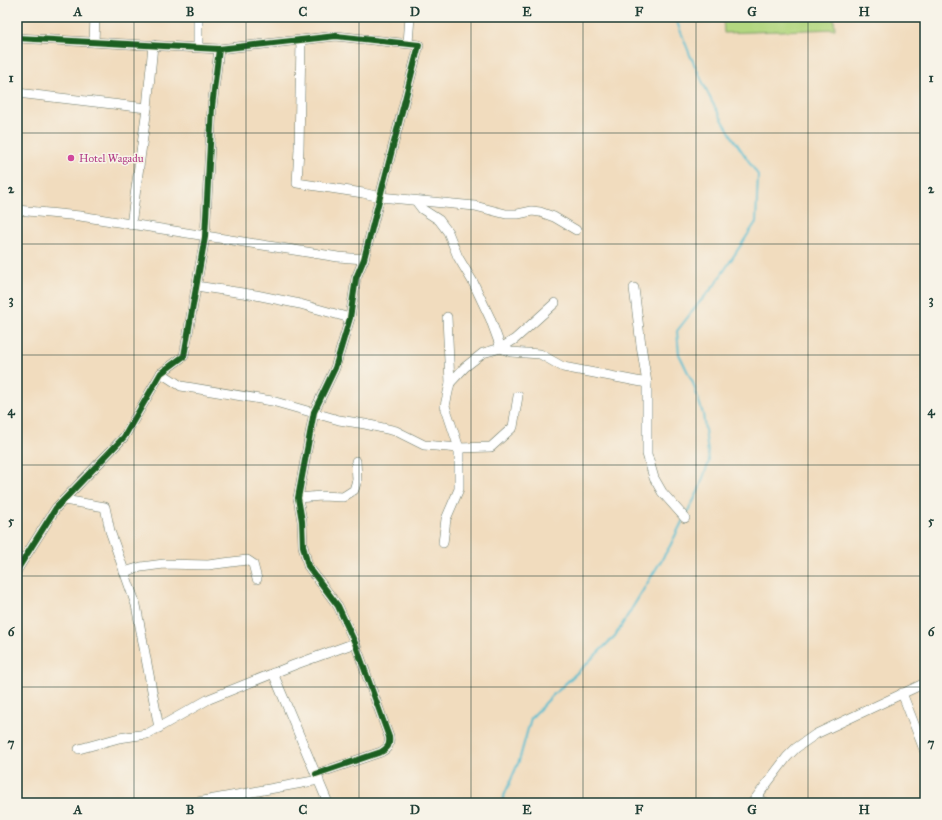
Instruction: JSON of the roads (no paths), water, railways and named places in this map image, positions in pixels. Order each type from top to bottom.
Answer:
[{"type":"street","points":[[94,42],[95,17]]},
{"type":"street","points":[[198,17],[198,47]]},
{"type":"street","points":[[408,43],[410,17]]},
{"type":"street","points":[[17,38],[219,49],[336,36],[419,44],[364,259],[356,278],[350,318],[335,368],[314,412],[298,498],[302,521],[302,546],[308,566],[338,606],[356,643],[390,743],[386,749],[381,752],[317,777],[192,803]]},
{"type":"street","points":[[301,40],[297,183],[380,197],[475,206],[506,214],[518,214],[532,210],[554,217],[576,230]]},
{"type":"street","points":[[131,225],[147,108],[153,45]]},
{"type":"street","points":[[17,570],[56,508],[124,437],[161,373],[184,356],[205,237],[212,106],[219,49]]},
{"type":"street","points":[[17,93],[147,108]]},
{"type":"street","points":[[416,201],[422,209],[439,220],[448,232],[458,257],[473,282],[490,318],[501,348],[511,352],[540,354],[563,367],[647,383]]},
{"type":"street","points":[[17,210],[80,216],[205,237],[338,257],[364,259]]},
{"type":"street","points":[[196,286],[256,295],[300,304],[350,318]]},
{"type":"street","points":[[634,288],[647,383],[647,454],[654,478],[662,492],[685,518]]},
{"type":"street","points":[[450,383],[483,353],[501,348],[515,339],[556,303]]},
{"type":"street","points":[[444,543],[446,519],[459,489],[459,448],[445,406],[450,383],[447,317]]},
{"type":"street","points":[[161,373],[181,386],[272,401],[339,420],[396,431],[424,445],[459,448],[491,447],[512,426],[518,396]]},
{"type":"street","points":[[298,498],[321,496],[343,497],[354,490],[357,480],[356,461]]},
{"type":"street","points":[[64,500],[105,507],[110,531],[136,605],[159,728]]},
{"type":"street","points":[[124,572],[141,567],[164,564],[208,564],[247,560],[253,564],[257,579]]},
{"type":"street","points":[[79,749],[119,738],[147,734],[209,699],[273,673],[356,643]]},
{"type":"street","points":[[273,673],[328,803]]},
{"type":"street","points":[[767,803],[754,801],[787,757],[805,740],[925,682]]},
{"type":"street","points":[[902,693],[925,752]]},
{"type":"waterway","points":[[675,17],[690,55],[712,102],[733,138],[758,175],[756,222],[714,286],[677,331],[679,354],[693,383],[703,414],[709,461],[698,492],[686,515]]},
{"type":"waterway","points":[[501,803],[519,761],[531,718],[615,636],[670,546],[683,520]]},
{"type":"place","name":"Hotel Wagadu","points":[[71,158]]}]
